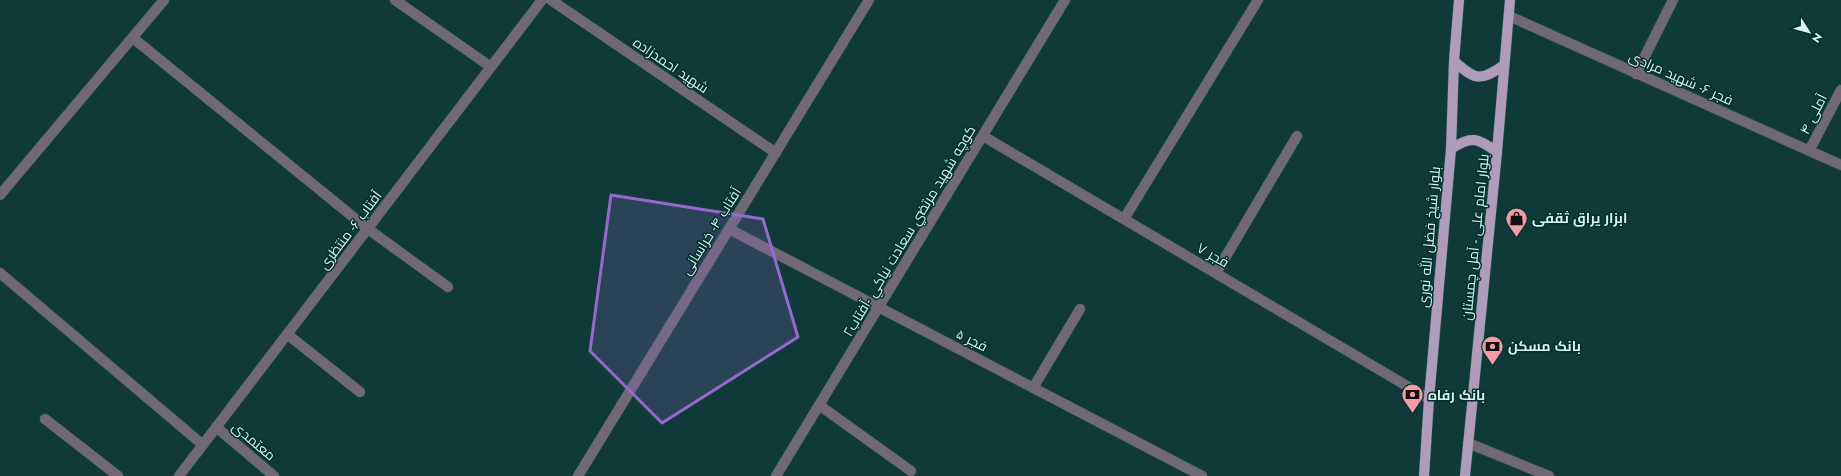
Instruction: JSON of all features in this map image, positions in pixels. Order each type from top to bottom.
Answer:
[{"type":"main road","name":"بلوار شیخ فضل الله نوری","points":[[1424,476],[1429,399],[1451,149],[1454,61],[1459,0]]},
{"type":"main road","name":"بلوار امام علی - آمل چمستان","points":[[1465,476],[1497,152],[1510,0]]},
{"type":"main road","points":[[1454,61],[1469,74],[1480,77],[1489,76],[1504,65]]},
{"type":"main road","points":[[1451,149],[1464,140],[1474,139],[1483,142],[1497,152]]},
{"type":"street","points":[[0,195],[164,0]]},
{"type":"street","points":[[395,0],[491,67]]},
{"type":"street","name":"آفتاب ۶- منتظری","points":[[180,476],[542,0]]},
{"type":"street","name":"شهید احمدزاده","points":[[551,0],[776,152]]},
{"type":"street","name":"آفتاب ۴- خراسانی","points":[[578,476],[869,0]]},
{"type":"street","name":"كوچه شهيد مرتضي سعادت نياكي -آفتاب۲","points":[[776,476],[1065,0]]},
{"type":"street","points":[[1124,219],[1258,0]]},
{"type":"street","points":[[1636,74],[1674,0]]},
{"type":"street","name":"فجر ۶- شهید مرادی","points":[[1509,16],[1841,165]]},
{"type":"street","points":[[133,38],[368,229],[448,287]]},
{"type":"street","name":"آملی ۴","points":[[1810,151],[1841,90]]},
{"type":"street","name":"فجر ۷","points":[[983,136],[1429,399]]},
{"type":"street","points":[[1216,273],[1297,136]]},
{"type":"street","name":"فجر ۵","points":[[729,229],[1202,476]]},
{"type":"street","points":[[0,273],[203,445]]},
{"type":"street","points":[[1033,388],[1080,309]]},
{"type":"street","points":[[287,334],[360,392]]},
{"type":"street","points":[[819,405],[911,471]]},
{"type":"street","points":[[45,419],[118,476]]},
{"type":"street","name":"معتمدی","points":[[216,427],[274,476]]},
{"type":"street","points":[[1468,443],[1549,476]]},
{"type":"highlighted area","points":[[611,195],[763,219],[798,337],[662,423],[590,351]]},
{"type":"place","name":"ابزار یراق ثقفی","points":[[1517,238]]},
{"type":"place","name":"بانک مسکن","points":[[1492,366]]},
{"type":"place","name":"بانک رفاه","points":[[1413,414]]}]
